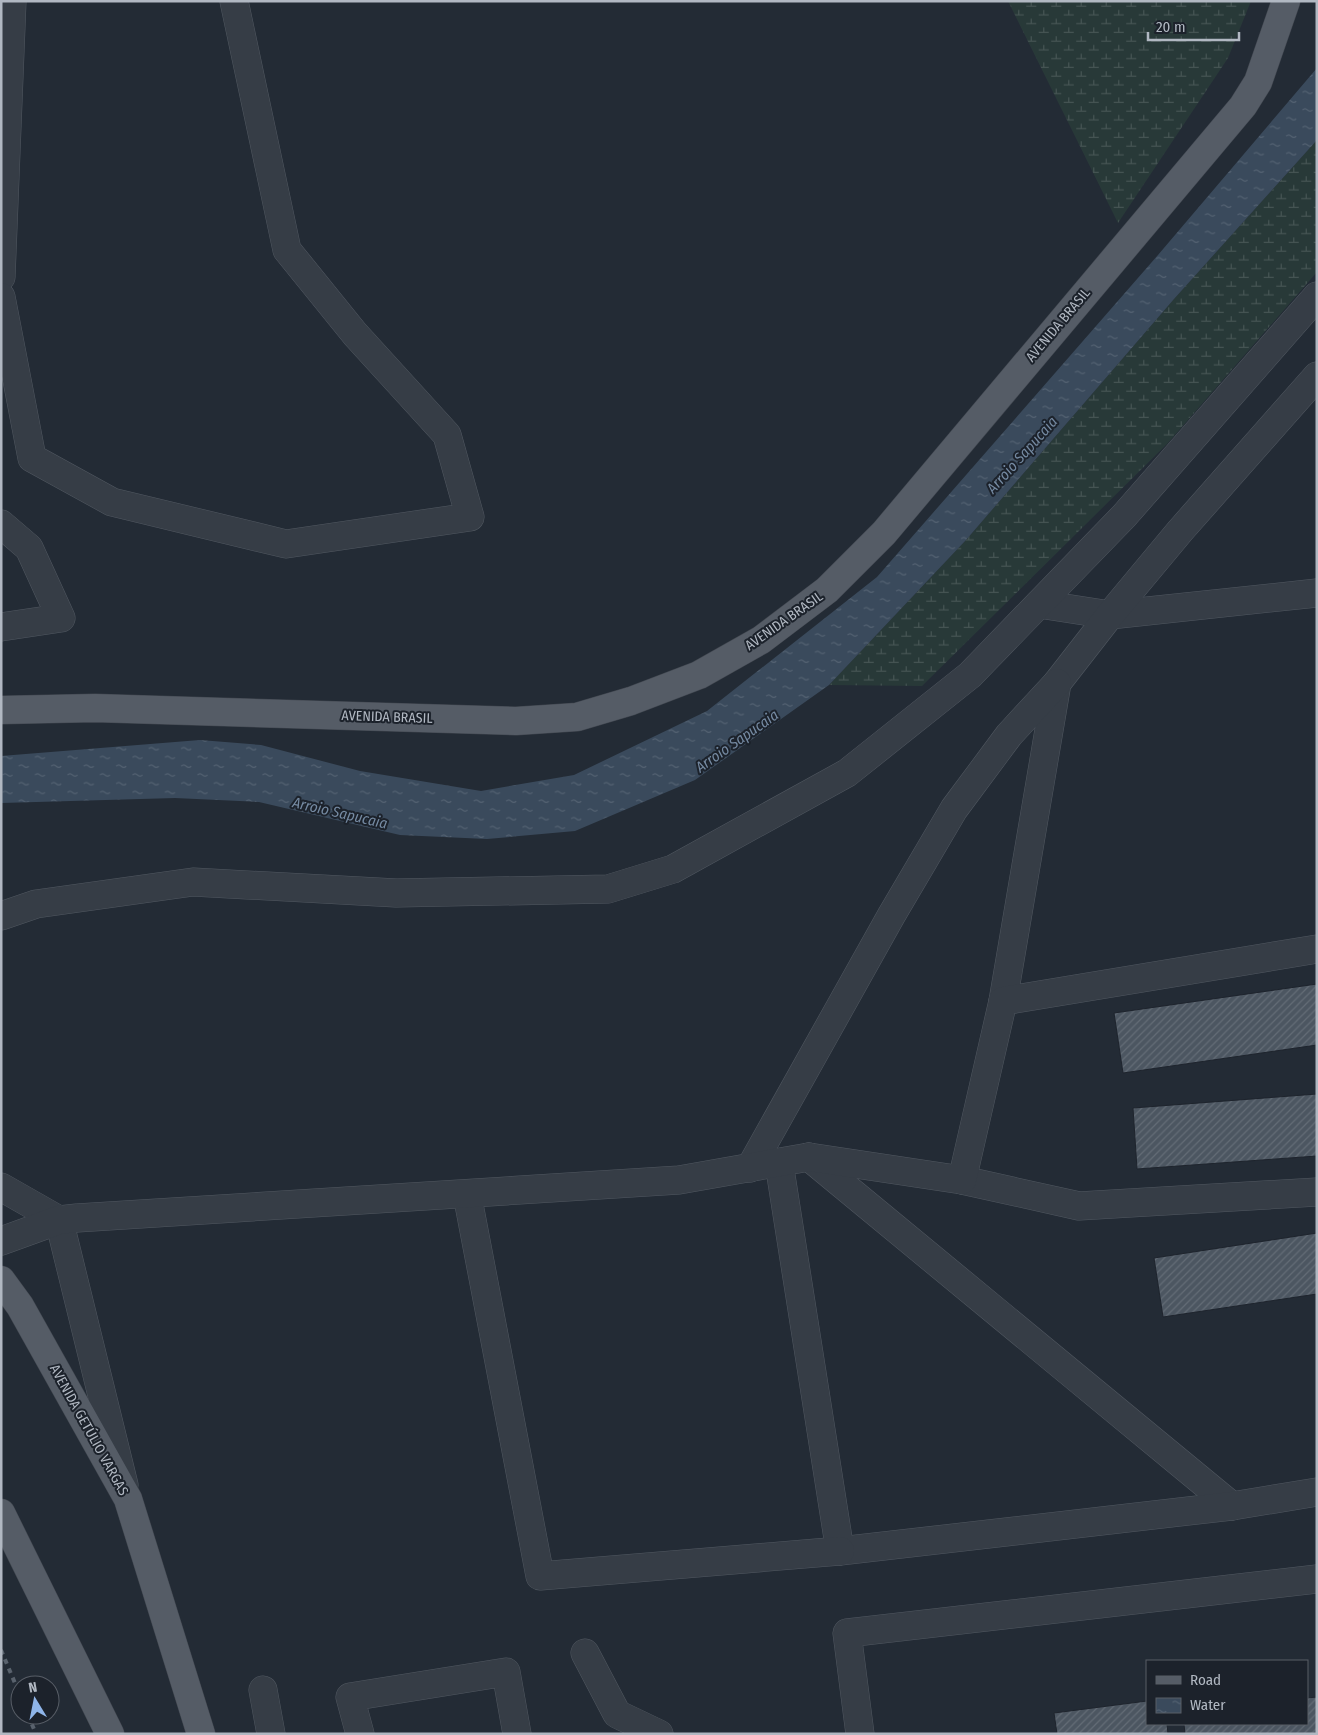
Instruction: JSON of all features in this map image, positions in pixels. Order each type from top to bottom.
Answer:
[{"type":"main road","name":"AVENIDA BRASIL","points":[[1,710],[95,708],[516,721],[577,716],[631,701],[699,676],[761,640],[827,590],[884,533],[1243,106],[1258,82],[1286,1]]},
{"type":"main road","name":"AVENIDA GETÚLIO VARGAS","points":[[1,1280],[20,1306],[128,1498],[201,1734]]},
{"type":"main road","points":[[1,1513],[110,1734]]},
{"type":"lane","points":[[1,277],[12,1]]},
{"type":"lane","points":[[1,297],[32,458],[112,502],[286,544],[470,517],[447,436],[355,334],[287,250],[234,1]]},
{"type":"lane","points":[[1,916],[36,904],[193,882],[396,893],[608,889],[673,869],[847,773],[970,675],[1124,516],[1317,296]]},
{"type":"lane","points":[[750,1168],[891,916],[954,809],[1009,735],[1057,683],[1110,615],[1180,531],[1317,376]]},
{"type":"lane","points":[[1,524],[28,548],[62,618],[1,627]]},
{"type":"lane","points":[[1039,604],[1110,615],[1317,593]]},
{"type":"lane","points":[[962,1180],[1003,1001],[1057,683]]},
{"type":"lane","points":[[1003,1001],[1317,949]]},
{"type":"lane","points":[[809,1158],[1232,1506]]},
{"type":"lane","points":[[1,1241],[58,1220],[679,1180],[809,1158],[962,1180],[1078,1206],[1317,1192]]},
{"type":"lane","points":[[779,1163],[840,1551]]},
{"type":"lane","points":[[1,1187],[58,1220],[128,1498]]},
{"type":"lane","points":[[466,1194],[540,1576],[840,1551],[1232,1506],[1317,1492]]},
{"type":"lane","points":[[860,1734],[847,1632],[1317,1579]]},
{"type":"lane","points":[[585,1653],[617,1714],[659,1734]]},
{"type":"lane","points":[[360,1734],[350,1697],[506,1672],[517,1734]]},
{"type":"lane","points":[[263,1690],[271,1734]]},
{"type":"green space","points":[[1008,1],[1251,1],[1228,58],[1118,223]]},
{"type":"green space","points":[[1317,140],[1317,272],[1167,444],[922,686],[829,685],[966,540],[1174,299]]},
{"type":"water","name":"Arroio Sapucaia","points":[[1317,68],[1317,140],[1174,299],[966,540],[829,685],[695,780],[575,831],[487,839],[400,835],[259,802],[175,798],[1,803],[1,756],[200,740],[261,745],[360,771],[481,791],[574,775],[707,711],[877,577],[1158,255]]},
{"type":"building","points":[[1317,984],[1317,1045],[1123,1073],[1114,1013]]},
{"type":"building","points":[[1317,1094],[1317,1156],[1137,1169],[1133,1108]]},
{"type":"building","points":[[1317,1233],[1317,1294],[1163,1317],[1154,1258]]},
{"type":"building","points":[[1317,1697],[1317,1734],[1185,1734],[1184,1725],[1308,1725],[1308,1698]]},
{"type":"building","points":[[1146,1701],[1146,1725],[1167,1725],[1168,1734],[1057,1734],[1054,1713]]},
{"type":"railway","points":[[1,1650],[12,1675]]},
{"type":"railway","points":[[32,1725],[36,1734]]}]
